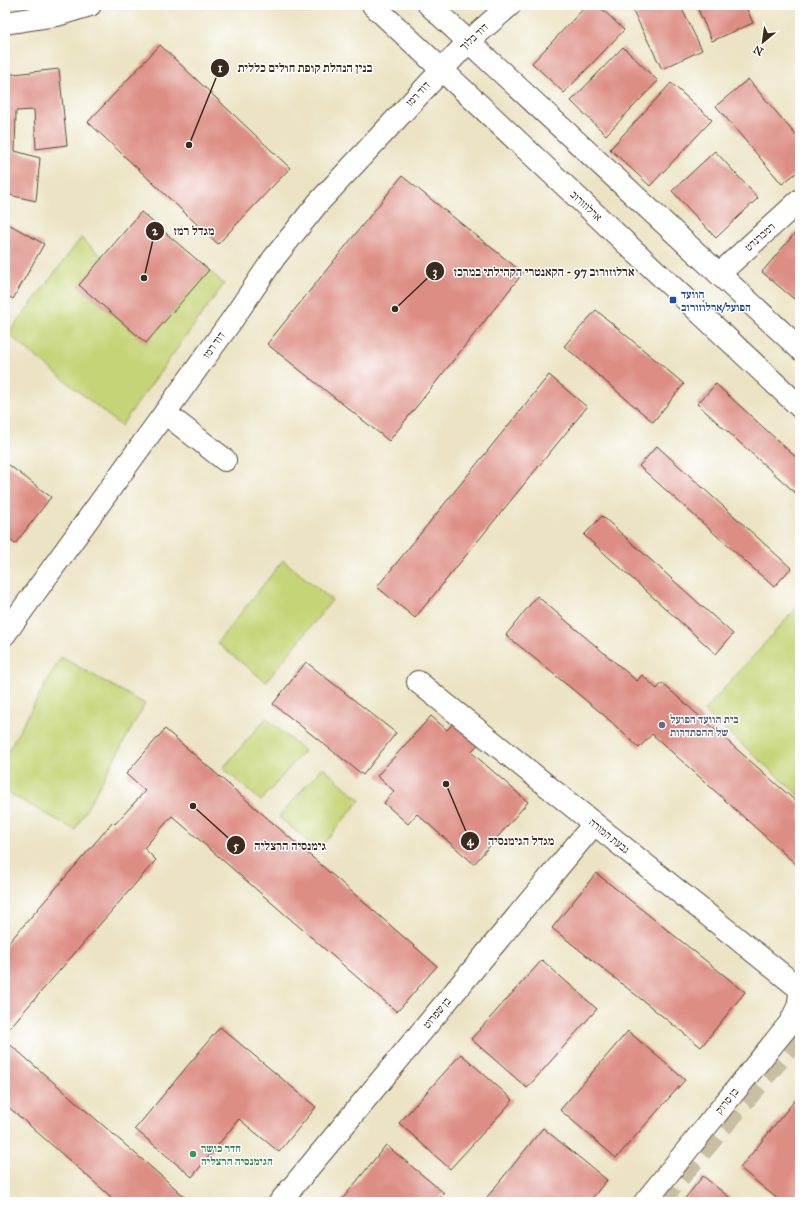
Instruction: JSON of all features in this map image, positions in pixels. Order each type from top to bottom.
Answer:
[{"type":"street","points":[[5,23],[57,15],[90,5]]},
{"type":"street","name":"ארלוזורוב","points":[[373,5],[800,407]]},
{"type":"street","points":[[429,5],[800,349]]},
{"type":"street","name":"דוד בלוך","points":[[441,70],[468,42],[510,5]]},
{"type":"street","name":"דוד רמז","points":[[5,634],[232,320],[274,258],[313,209],[441,70]]},
{"type":"street","name":"רמברנדט","points":[[719,274],[800,200]]},
{"type":"street","points":[[165,413],[225,460]]},
{"type":"street","name":"גבעת המורה","points":[[418,682],[800,989]]},
{"type":"street","name":"בן שפרוט","points":[[280,1202],[594,824]]},
{"type":"street","name":"בן סרוק","points":[[645,1202],[790,1023],[798,1007],[800,995]]},
{"type":"green space","points":[[81,238],[103,257],[79,286],[146,343],[209,270],[224,284],[121,426],[8,334]]},
{"type":"green space","points":[[283,560],[332,600],[266,682],[217,643]]},
{"type":"green space","points":[[800,604],[800,796],[704,711]]},
{"type":"green space","points":[[61,657],[145,704],[75,830],[5,791],[5,756]]},
{"type":"green space","points":[[266,718],[304,751],[261,801],[223,768]]},
{"type":"green space","points":[[322,767],[360,800],[318,850],[279,817]]},
{"type":"building","points":[[587,5],[598,5],[624,30],[564,93],[532,63]]},
{"type":"building","points":[[630,5],[680,5],[702,50],[662,69]]},
{"type":"building","points":[[696,5],[745,5],[753,23],[712,41]]},
{"type":"building","points":[[160,45],[290,168],[218,244],[88,122]]},
{"type":"building","points":[[623,47],[658,81],[606,135],[571,101]]},
{"type":"building","points":[[59,69],[67,145],[36,149],[34,110],[16,111],[15,151],[40,158],[36,201],[5,194],[5,75]]},
{"type":"building","points":[[748,79],[800,140],[800,170],[782,184],[716,106]]},
{"type":"building","points":[[671,83],[712,120],[650,186],[610,149]]},
{"type":"building","points":[[715,151],[758,198],[716,238],[672,191]]},
{"type":"building","points":[[402,176],[523,273],[389,441],[267,344]]},
{"type":"building","points":[[141,212],[209,270],[146,343],[79,285]]},
{"type":"building","points":[[5,222],[44,244],[13,299],[5,294]]},
{"type":"building","points":[[800,227],[800,304],[762,272]]},
{"type":"building","points":[[596,310],[684,384],[653,422],[564,346]]},
{"type":"building","points":[[549,375],[587,407],[415,618],[377,587]]},
{"type":"building","points":[[716,384],[800,461],[800,497],[697,404]]},
{"type":"building","points":[[657,446],[791,568],[774,587],[639,466]]},
{"type":"building","points":[[5,462],[51,497],[15,544],[5,536]]},
{"type":"building","points":[[602,516],[733,634],[716,654],[584,535]]},
{"type":"building","name":"בית הוועד הפועל של ההסתדרות","points":[[537,596],[637,681],[642,675],[657,689],[662,683],[800,805],[800,868],[652,734],[639,748],[605,716],[506,635]]},
{"type":"building","points":[[306,662],[396,733],[363,775],[273,704]]},
{"type":"building","points":[[431,716],[447,730],[458,718],[483,739],[471,752],[528,802],[474,864],[417,814],[408,824],[384,803],[394,791],[377,776]]},
{"type":"building","points":[[165,729],[437,966],[397,1012],[172,816],[144,848],[156,860],[5,1033],[5,947],[113,822],[115,824],[145,791],[126,774]]},
{"type":"building","points":[[596,873],[745,992],[701,1047],[552,928]]},
{"type":"building","points":[[542,960],[597,1009],[527,1088],[471,1039]]},
{"type":"building","points":[[220,1027],[316,1107],[279,1152],[239,1119],[192,1177],[135,1129]]},
{"type":"building","points":[[628,1031],[685,1080],[616,1158],[560,1110]]},
{"type":"building","points":[[5,1040],[191,1202],[117,1202],[5,1104]]},
{"type":"building","points":[[461,1054],[513,1100],[450,1169],[399,1123]]},
{"type":"building","points":[[800,1094],[800,1202],[781,1202],[740,1168]]},
{"type":"building","points":[[543,1128],[607,1180],[589,1202],[483,1202]]},
{"type":"building","points":[[386,1145],[444,1193],[436,1202],[340,1202]]},
{"type":"building","points":[[703,1176],[735,1202],[682,1202]]},
{"type":"tunnel","points":[[658,1202],[800,1034]]},
{"type":"place","name":"בנין הנהלת קופת חולים כללית","points":[[189,145]]},
{"type":"place","name":"מגדל רמז","points":[[144,278]]},
{"type":"place","name":"הוועד הפועל/ארלוזורוב","points":[[673,300]]},
{"type":"place","name":"ארלוזורוב 97 - הקאנטרי הקהילתי במרכז","points":[[395,309]]},
{"type":"place","name":"בית הוועד הפועל של ההסתדרות","points":[[662,725]]},
{"type":"place","name":"מגדל הגימנסיה","points":[[446,784]]},
{"type":"place","name":"גימנסיה הרצליה","points":[[193,806]]},
{"type":"place","name":"חדר כושר הגימנסיה הרצליה","points":[[193,1154]]}]
